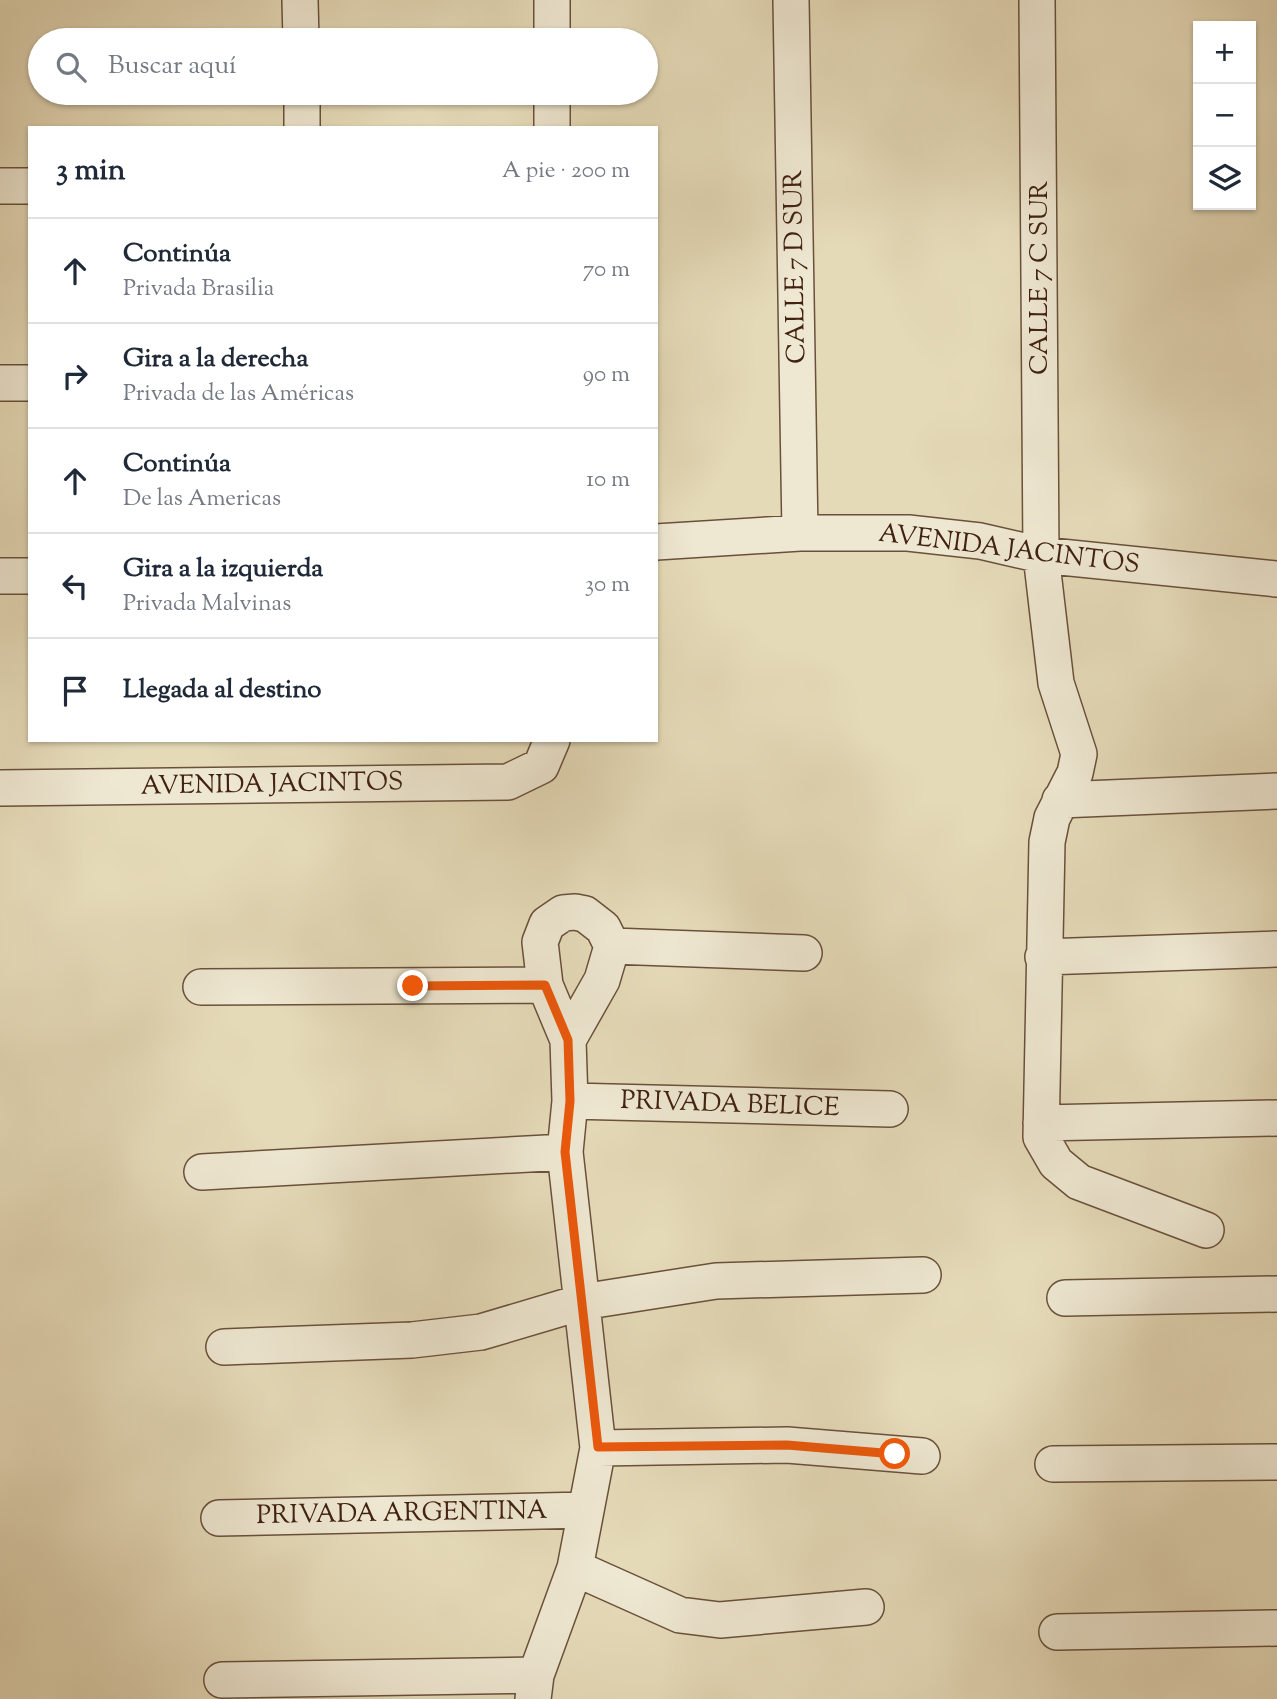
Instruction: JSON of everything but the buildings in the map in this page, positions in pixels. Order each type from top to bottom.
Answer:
[{"type":"street","points":[[300,0],[301,28]]},
{"type":"street","points":[[552,0],[552,28]]},
{"type":"street","name":"CALLE 7 D SUR","points":[[791,0],[800,533]]},
{"type":"street","name":"CALLE 7 C SUR","points":[[1037,0],[1041,555],[1056,683],[1079,754],[1075,773],[1060,800],[1047,842],[1041,1137],[1056,1163],[1079,1182],[1206,1230]]},
{"type":"street","points":[[302,105],[302,126]]},
{"type":"street","points":[[552,105],[552,126]]},
{"type":"street","points":[[0,186],[28,186]]},
{"type":"street","points":[[0,383],[28,383]]},
{"type":"street","name":"AVENIDA JACINTOS","points":[[658,542],[800,533],[908,533],[980,541],[1041,555],[1277,579]]},
{"type":"street","points":[[0,576],[28,576]]},
{"type":"street","name":"AVENIDA JACINTOS","points":[[0,788],[508,782],[547,753]]},
{"type":"street","points":[[1060,800],[1277,791]]},
{"type":"street","points":[[222,1680],[534,1687],[575,1568],[598,1447],[565,1152],[570,1101],[568,1040],[545,985],[540,942],[547,924],[563,913],[585,914],[603,928],[612,946],[602,980],[568,1040]]},
{"type":"street","points":[[612,946],[804,953]]},
{"type":"street","points":[[1043,957],[1277,949]]},
{"type":"street","points":[[201,987],[545,985]]},
{"type":"street","name":"PRIVADA BELICE","points":[[570,1101],[890,1109]]},
{"type":"street","points":[[1041,1123],[1277,1118]]},
{"type":"street","points":[[202,1172],[565,1152]]},
{"type":"street","points":[[224,1347],[412,1340],[481,1332],[582,1302],[716,1281],[923,1275]]},
{"type":"street","points":[[1065,1297],[1277,1294]]},
{"type":"street","points":[[598,1447],[787,1445],[922,1456]]},
{"type":"street","points":[[1053,1464],[1277,1462]]},
{"type":"street","name":"PRIVADA ARGENTINA","points":[[219,1518],[586,1510]]},
{"type":"street","points":[[575,1568],[680,1615],[720,1620],[866,1607]]},
{"type":"street","points":[[1057,1632],[1277,1628]]},
{"type":"route","points":[[413,986],[545,985],[568,1040],[570,1101],[565,1152],[598,1447],[787,1445],[895,1454]]}]
